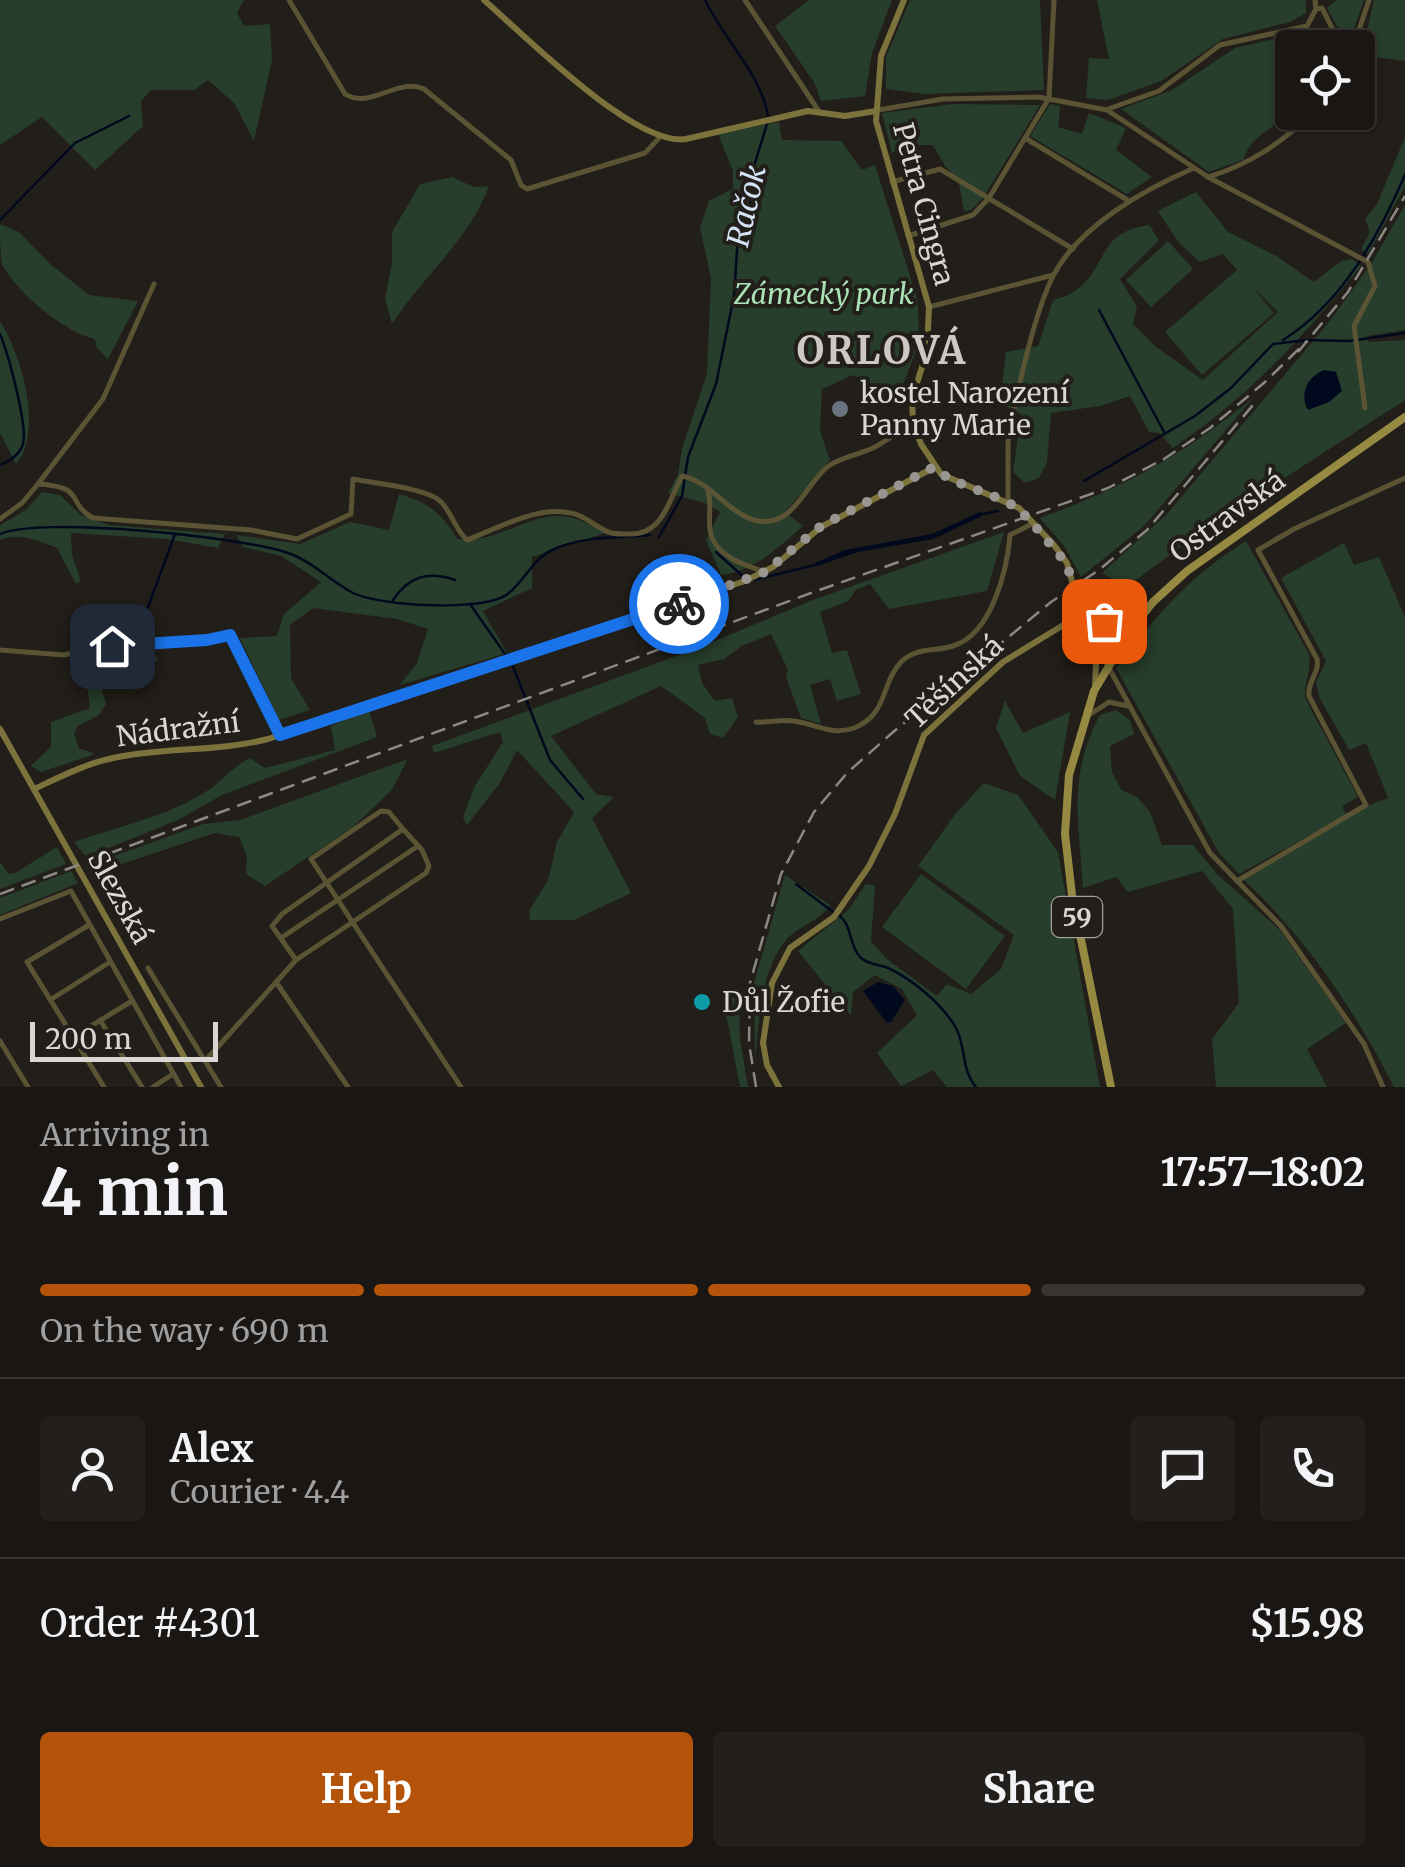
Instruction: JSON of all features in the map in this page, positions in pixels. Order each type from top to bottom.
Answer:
[{"type":"main road","name":"Ostravská","points":[[1111,1087],[1072,895],[1066,845],[1068,784],[1094,691],[1153,602],[1218,546],[1405,417]]},
{"type":"street","points":[[290,0],[346,94],[353,99],[366,99],[403,85],[424,88],[511,160],[521,185],[528,189],[646,153],[660,138]]},
{"type":"street","points":[[484,0],[600,100],[660,138],[678,140],[808,111],[845,116],[942,100],[1050,98],[1107,110],[1208,178],[1368,263],[1375,286],[1354,326],[1365,408]]},
{"type":"street","points":[[745,0],[820,114]]},
{"type":"street","name":"Petra Cingra","points":[[904,0],[881,56],[876,111],[878,132],[930,308],[927,352],[912,399],[913,423]]},
{"type":"street","points":[[908,236],[974,215],[990,198],[1050,98],[1054,0]]},
{"type":"street","points":[[1315,0],[1332,30]]},
{"type":"street","points":[[1359,30],[1368,0]]},
{"type":"street","points":[[1107,110],[1159,91],[1220,46],[1307,26],[1319,8],[1330,2]]},
{"type":"street","points":[[1208,178],[1244,166],[1295,130]]},
{"type":"street","points":[[1026,138],[1129,201]]},
{"type":"street","points":[[892,182],[940,168],[1074,249]]},
{"type":"street","points":[[1008,502],[1012,419],[1054,275],[1074,249],[1129,201],[1194,168]]},
{"type":"street","points":[[930,308],[1054,275]]},
{"type":"street","points":[[0,519],[22,503],[103,399],[154,284]]},
{"type":"street","points":[[38,484],[62,486],[74,494],[86,514],[93,518],[251,530],[296,539],[351,514],[353,479],[436,497],[468,540],[556,511],[581,516],[609,533],[637,534],[650,531],[666,513],[687,477],[754,520],[785,516],[833,463],[885,442],[913,423],[934,467],[949,479],[1008,502],[1034,523],[1066,563],[1084,615],[1108,665],[1210,853],[1282,926],[1364,1044],[1383,1087]]},
{"type":"street","name":"Nádražní","points":[[34,789],[90,763],[234,748],[280,735],[444,684],[765,572],[821,526],[934,467]]},
{"type":"street","points":[[1237,881],[1366,805],[1309,696],[1308,684],[1318,659],[1258,550],[1405,478]]},
{"type":"street","points":[[707,488],[712,503],[711,536],[728,557],[765,572]]},
{"type":"street","points":[[756,722],[790,720],[836,732],[858,726],[878,709],[893,673],[910,656],[965,641],[982,621],[1004,580],[1010,535],[1034,523]]},
{"type":"street","points":[[1084,615],[1112,620],[1153,602]]},
{"type":"street","name":"Těšínská","points":[[778,1087],[767,1065],[763,1042],[772,983],[790,948],[834,917],[869,866],[924,736],[1016,652],[1084,615]]},
{"type":"street","points":[[0,650],[64,656],[96,648],[230,635],[280,735]]},
{"type":"street","points":[[1094,691],[1097,638]]},
{"type":"street","points":[[1084,721],[1110,702],[1131,708]]},
{"type":"street","name":"Slezská","points":[[0,729],[202,1087]]},
{"type":"street","points":[[205,1061],[296,960],[350,922],[426,872],[429,866],[420,848],[389,812],[382,811],[310,859],[350,922],[462,1087]]},
{"type":"street","points":[[296,960],[272,926],[282,914],[402,829]]},
{"type":"street","points":[[281,938],[420,848]]},
{"type":"street","name":"Slezská","points":[[0,919],[71,890],[181,1087]]},
{"type":"street","points":[[89,925],[27,962],[104,1087]]},
{"type":"street","points":[[50,1000],[110,962]]},
{"type":"street","name":"Slezská","points":[[148,968],[219,1084]]},
{"type":"street","points":[[275,982],[348,1087]]},
{"type":"street","points":[[73,1037],[132,1000]]},
{"type":"street","points":[[100,1020],[142,1087]]},
{"type":"street","points":[[0,1041],[28,1087]]},
{"type":"street","points":[[152,1087],[173,1074]]},
{"type":"street","points":[[210,1087],[219,1084]]},
{"type":"green space","points":[[0,0],[244,0],[237,13],[244,26],[270,24],[272,60],[254,141],[234,103],[208,80],[194,90],[151,90],[141,101],[143,126],[95,170],[42,117],[0,145]]},
{"type":"green space","points":[[809,0],[892,0],[872,53],[865,96],[821,101],[814,82],[775,26]]},
{"type":"green space","points":[[910,0],[1040,0],[1044,90],[925,94],[886,89],[886,57]]},
{"type":"green space","points":[[1097,0],[1306,0],[1306,13],[1290,22],[1223,39],[1161,81],[1108,100],[1086,98],[1089,58],[1109,59]]},
{"type":"green space","points":[[1337,0],[1364,0],[1354,30],[1339,30],[1327,8]]},
{"type":"green space","points":[[1374,0],[1405,0],[1405,61],[1375,57],[1375,30],[1367,30]]},
{"type":"green space","points":[[1275,39],[1275,124],[1254,141],[1243,160],[1209,172],[1121,109],[1172,90],[1235,48]]},
{"type":"green space","points":[[953,104],[1040,105],[983,198],[971,210],[964,211],[958,179],[933,145],[913,145],[892,153],[882,113]]},
{"type":"green space","points":[[1050,104],[1060,106],[1058,127],[1082,134],[1089,113],[1126,128],[1116,150],[1152,177],[1127,194],[1030,136]]},
{"type":"green space","name":"Zámecký park","points":[[779,122],[782,140],[841,141],[862,170],[875,165],[918,301],[919,343],[899,395],[864,392],[861,379],[853,375],[822,389],[820,431],[830,460],[785,512],[803,526],[755,563],[721,575],[706,540],[720,512],[705,503],[668,493],[678,475],[682,449],[707,373],[711,278],[700,228],[709,201],[733,189],[733,171],[718,134]]},
{"type":"green space","points":[[1405,137],[1405,186],[1368,254],[1361,249],[1370,232],[1365,219],[1377,204]]},
{"type":"green space","points":[[452,177],[474,187],[489,186],[470,224],[392,324],[385,299],[392,263],[392,232],[420,184]]},
{"type":"green space","points":[[1196,192],[1228,232],[1276,256],[1314,282],[1341,261],[1352,259],[1361,266],[1274,364],[1227,407],[1173,448],[1159,433],[1149,432],[1130,396],[1100,406],[1051,413],[1047,462],[1039,478],[1025,483],[1013,472],[1021,414],[1000,403],[1006,352],[1038,346],[1053,300],[1073,293],[1086,281],[1120,235],[1149,225],[1159,240],[1120,279],[1137,307],[1133,324],[1155,346],[1203,380],[1278,312],[1252,286],[1274,313],[1202,375],[1165,332],[1237,270],[1223,254],[1200,262],[1178,242],[1158,211]]},
{"type":"green space","points":[[1405,205],[1405,330],[1367,336],[1368,342],[1405,340],[1405,400],[1200,533],[1133,582],[1121,584],[1102,573],[1167,514],[1329,322],[1371,264]],"holes":[[[1324,370],[1336,372],[1305,405],[1306,388]]]},
{"type":"green space","points":[[0,224],[19,232],[89,295],[138,301],[108,359],[97,348],[95,339],[56,320],[9,275],[2,264]]},
{"type":"green space","points":[[1168,241],[1193,269],[1151,307],[1126,280]]},
{"type":"green space","points":[[0,321],[22,372],[29,413],[24,450],[16,464],[0,433]]},
{"type":"green space","points":[[1254,397],[1144,526],[1081,577],[1064,546],[1040,518],[1152,468]]},
{"type":"green space","points":[[42,492],[60,495],[81,515],[109,525],[225,534],[218,548],[167,539],[71,533],[72,555],[81,581],[76,584],[57,548],[22,537],[0,540],[0,525],[26,510]]},
{"type":"green space","points":[[399,494],[434,510],[457,539],[483,538],[533,520],[559,516],[577,519],[605,533],[532,557],[532,588],[483,611],[507,653],[400,685],[417,663],[428,629],[397,619],[313,608],[290,625],[291,678],[310,710],[279,720],[240,638],[277,636],[284,614],[321,582],[281,556],[243,547],[236,535],[300,544],[350,522],[389,530]]},
{"type":"green space","points":[[1004,532],[987,591],[889,609],[870,584],[856,590],[848,601],[820,612],[832,653],[847,650],[861,694],[837,701],[830,679],[810,685],[821,724],[801,718],[786,677],[788,670],[771,634],[742,646],[724,659],[698,665],[702,683],[715,701],[732,698],[738,717],[723,738],[710,734],[705,718],[661,686],[551,736],[596,794],[614,797],[592,818],[631,893],[574,920],[530,920],[529,911],[548,880],[557,842],[574,812],[517,750],[500,783],[467,825],[463,817],[475,786],[503,742],[500,732],[434,753],[432,746],[703,646],[813,600]]},
{"type":"green space","points":[[1246,541],[1309,654],[1305,698],[1358,797],[1342,806],[1346,815],[1239,874],[1219,853],[1116,668],[1175,598]]},
{"type":"green space","points":[[1344,543],[1354,565],[1379,557],[1405,617],[1405,1087],[1394,1087],[1328,976],[1243,879],[1388,798],[1366,743],[1349,750],[1319,697],[1316,682],[1326,661],[1281,578]]},
{"type":"green space","points":[[153,649],[158,660],[101,687],[106,704],[99,715],[78,726],[74,734],[79,748],[95,754],[41,772],[31,766],[51,747],[51,722],[90,708],[77,664]]},
{"type":"green space","points":[[1005,701],[1023,733],[1070,712],[1055,800],[1020,776],[996,728]]},
{"type":"green space","points":[[369,710],[377,737],[222,795],[178,820],[86,857],[74,842],[176,807],[207,791],[250,758],[265,768],[335,750],[331,726]]},
{"type":"green space","points":[[1116,710],[1130,720],[1134,734],[1110,746],[1112,772],[1121,790],[1137,797],[1150,812],[1162,845],[1193,845],[1217,874],[1280,930],[1346,1023],[1307,1049],[1327,1087],[1216,1087],[1212,1039],[1239,1003],[1233,909],[1202,871],[1128,892],[1116,877],[1083,888],[1079,779],[1100,715]]},
{"type":"green space","points":[[408,759],[391,791],[353,827],[265,886],[246,874],[247,856],[239,837],[215,833],[116,866],[96,881],[89,865],[203,824],[240,820]]},
{"type":"green space","points":[[984,783],[1018,795],[1058,852],[1100,1087],[947,1087],[933,1070],[901,1086],[877,1053],[917,1015],[902,989],[875,975],[853,992],[851,1016],[798,951],[848,910],[866,884],[875,886],[871,941],[887,959],[937,996],[947,984],[971,994],[1001,969],[1014,935],[918,866],[956,813]]},
{"type":"green space","points":[[57,847],[66,864],[0,889],[0,862],[9,874],[15,873]]},
{"type":"green space","points":[[71,871],[78,883],[0,915],[0,898]]},
{"type":"green space","points":[[921,874],[1005,936],[966,989],[882,927]]},
{"type":"green space","points":[[785,875],[830,905],[787,939],[771,966],[762,997],[755,1061],[754,983]]},
{"type":"green space","points":[[739,996],[740,1039],[748,1087],[740,1087],[723,998]]},
{"type":"water","points":[[1324,370],[1336,372],[1342,391],[1329,402],[1308,410],[1306,387]]},
{"type":"water","points":[[980,512],[982,516],[933,539],[858,552],[817,566],[815,563],[845,550],[932,534]]},
{"type":"water","points":[[878,982],[893,986],[905,1000],[891,1022],[887,1023],[863,991]]},
{"type":"waterway","name":"Račok","points":[[705,0],[750,71],[768,116]]},
{"type":"waterway","points":[[0,220],[75,143],[129,116]]},
{"type":"waterway","name":"Račok","points":[[659,537],[682,496],[688,457],[716,384],[734,296],[738,236],[754,192],[755,163],[767,124]]},
{"type":"waterway","points":[[1283,340],[1323,307],[1356,267],[1405,175]]},
{"type":"waterway","points":[[1099,310],[1164,432]]},
{"type":"waterway","points":[[1084,481],[1195,416],[1231,388],[1273,344],[1349,341],[1405,333]]},
{"type":"waterway","points":[[0,334],[24,435],[19,452],[0,465]]},
{"type":"waterway","points":[[978,515],[998,511]]},
{"type":"waterway","points":[[0,534],[22,529],[97,528],[230,541],[288,553],[363,597],[439,605],[500,598],[515,588],[540,559],[563,545],[650,535]]},
{"type":"waterway","points":[[149,663],[139,658],[134,645],[175,534]]},
{"type":"waterway","points":[[716,552],[747,580]]},
{"type":"waterway","points":[[754,580],[819,564]]},
{"type":"waterway","points":[[393,600],[406,585],[420,578],[455,580]]},
{"type":"waterway","points":[[470,604],[512,664],[550,760],[583,799]]},
{"type":"waterway","points":[[796,884],[833,912]]},
{"type":"waterway","points":[[840,916],[860,957],[906,978],[947,1015],[957,1031],[976,1087]]},
{"type":"railway","points":[[1298,352],[1348,292],[1405,196]]},
{"type":"railway","points":[[0,894],[811,593],[1108,488],[1164,459],[1210,428],[1307,341]]},
{"type":"railway","points":[[756,1087],[749,1043],[750,983],[781,874],[814,812],[847,773],[892,733],[1051,602],[1099,570],[1147,530],[1253,405]]},
{"type":"way so far","points":[[679,604],[765,572],[821,526],[934,467],[949,479],[1018,508],[1062,555],[1085,617],[1104,621]]},
{"type":"place","name":"kostel Narození Panny Marie","points":[[840,409]]},
{"type":"place","name":"Důl Žofie","points":[[702,1002]]},
{"type":"district","name":"ORLOVÁ","points":[[882,351]]},
{"type":"route","points":[[112,646],[230,635],[280,735],[679,604]]}]
